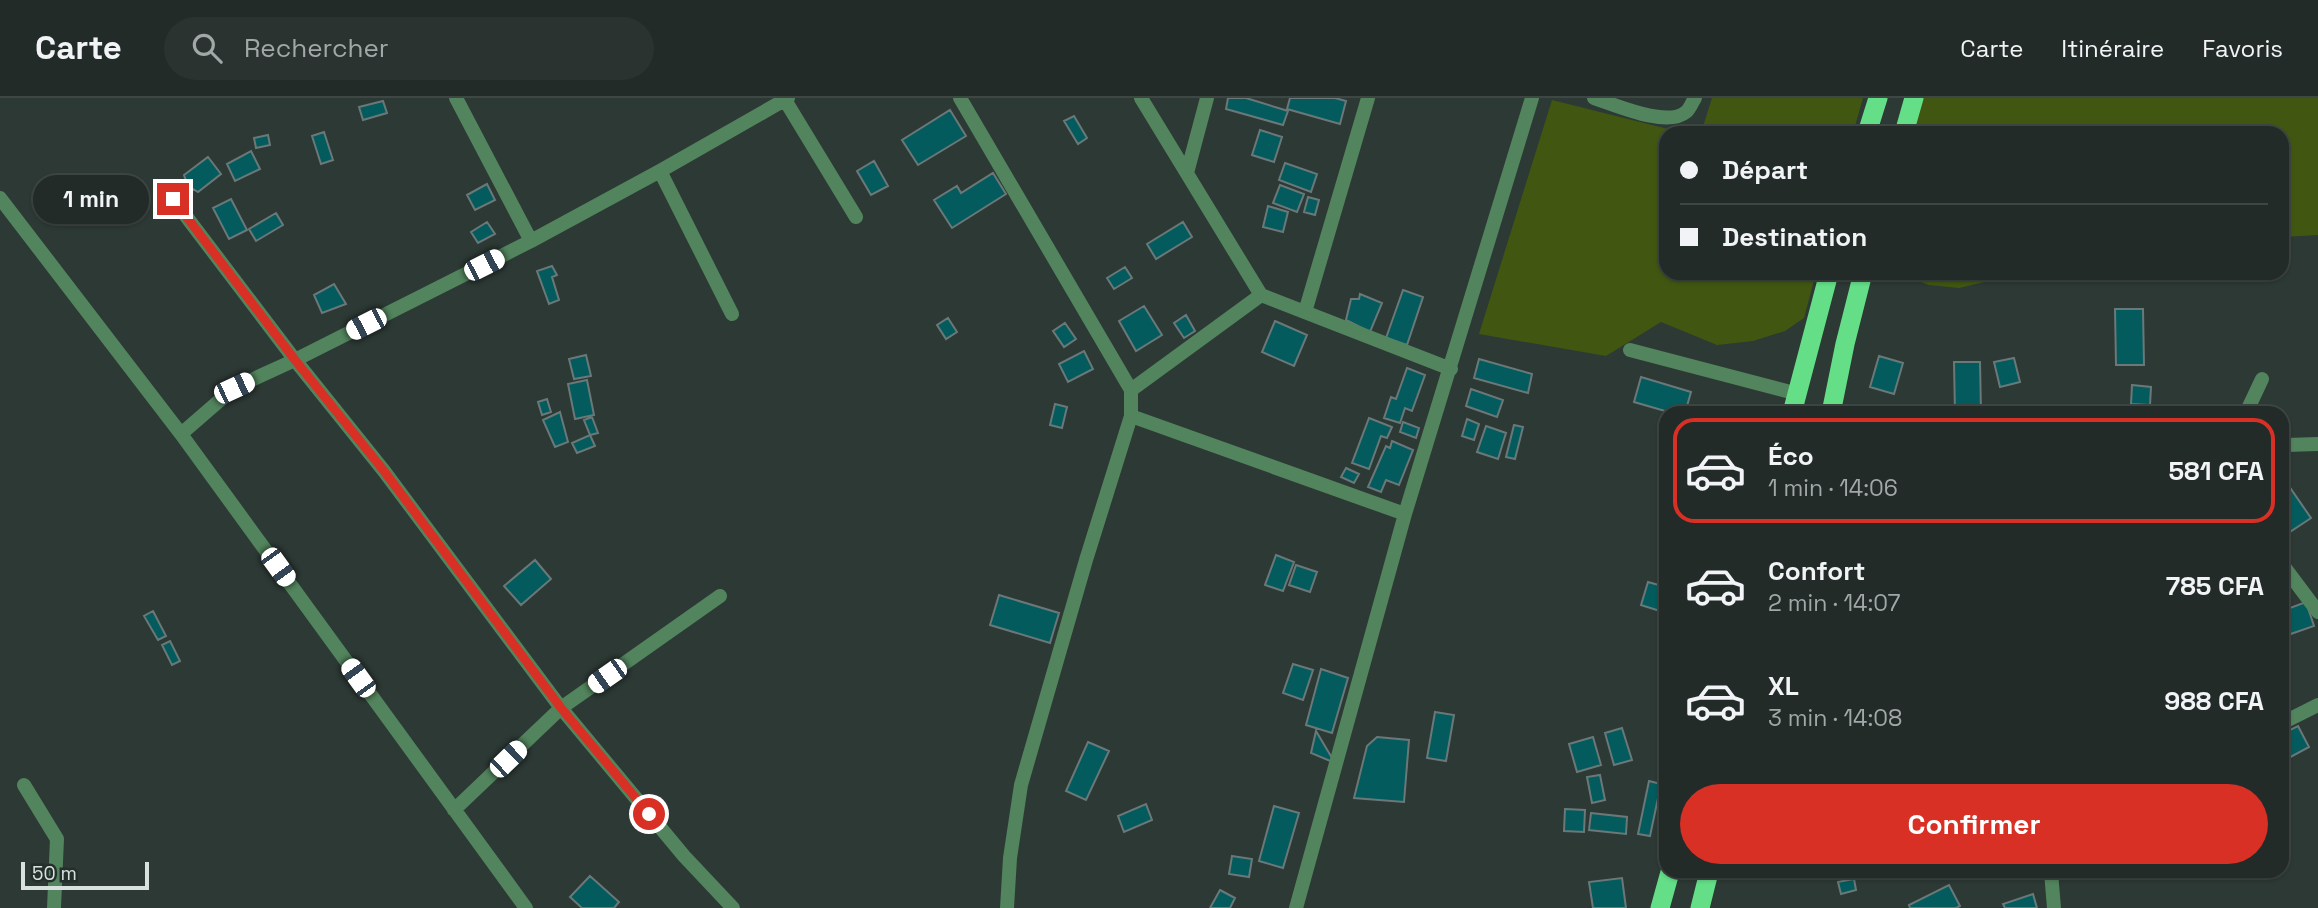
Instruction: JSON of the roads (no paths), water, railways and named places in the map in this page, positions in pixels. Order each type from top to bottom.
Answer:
[{"type":"highway","points":[[1869,126],[1878,98]]},
{"type":"highway","points":[[1906,126],[1914,98]]},
{"type":"highway","points":[[1794,406],[1827,280]]},
{"type":"highway","points":[[1833,406],[1861,280]]},
{"type":"highway","points":[[1660,908],[1668,878]]},
{"type":"highway","points":[[1700,908],[1708,878]]},
{"type":"street","points":[[456,98],[531,241]]},
{"type":"street","points":[[960,98],[1131,390],[1131,416],[1093,536],[1021,785],[1010,858],[1007,908]]},
{"type":"street","points":[[1141,98],[1261,295],[1451,369]]},
{"type":"street","points":[[1186,173],[1207,98]]},
{"type":"street","points":[[1305,312],[1368,98]]},
{"type":"street","points":[[1296,908],[1405,514],[1532,98]]},
{"type":"street","points":[[1594,98],[1663,119],[1687,112],[1695,98]]},
{"type":"street","points":[[181,435],[234,388],[531,241],[787,99],[856,217]]},
{"type":"street","points":[[660,171],[732,314]]},
{"type":"street","points":[[0,198],[181,435],[526,908]]},
{"type":"street","points":[[173,199],[295,360],[384,471],[561,708],[684,856],[733,908]]},
{"type":"street","points":[[1131,390],[1261,295]]},
{"type":"street","points":[[1630,350],[1798,394]]},
{"type":"street","points":[[2249,406],[2262,379]]},
{"type":"street","points":[[1131,416],[1405,514]]},
{"type":"street","points":[[2289,445],[2318,444]]},
{"type":"street","points":[[2289,573],[2318,612]]},
{"type":"street","points":[[454,810],[561,708],[720,596]]},
{"type":"street","points":[[2289,720],[2318,705]]},
{"type":"street","points":[[24,785],[57,839],[54,908]]},
{"type":"street","points":[[2052,878],[2054,908]]}]
